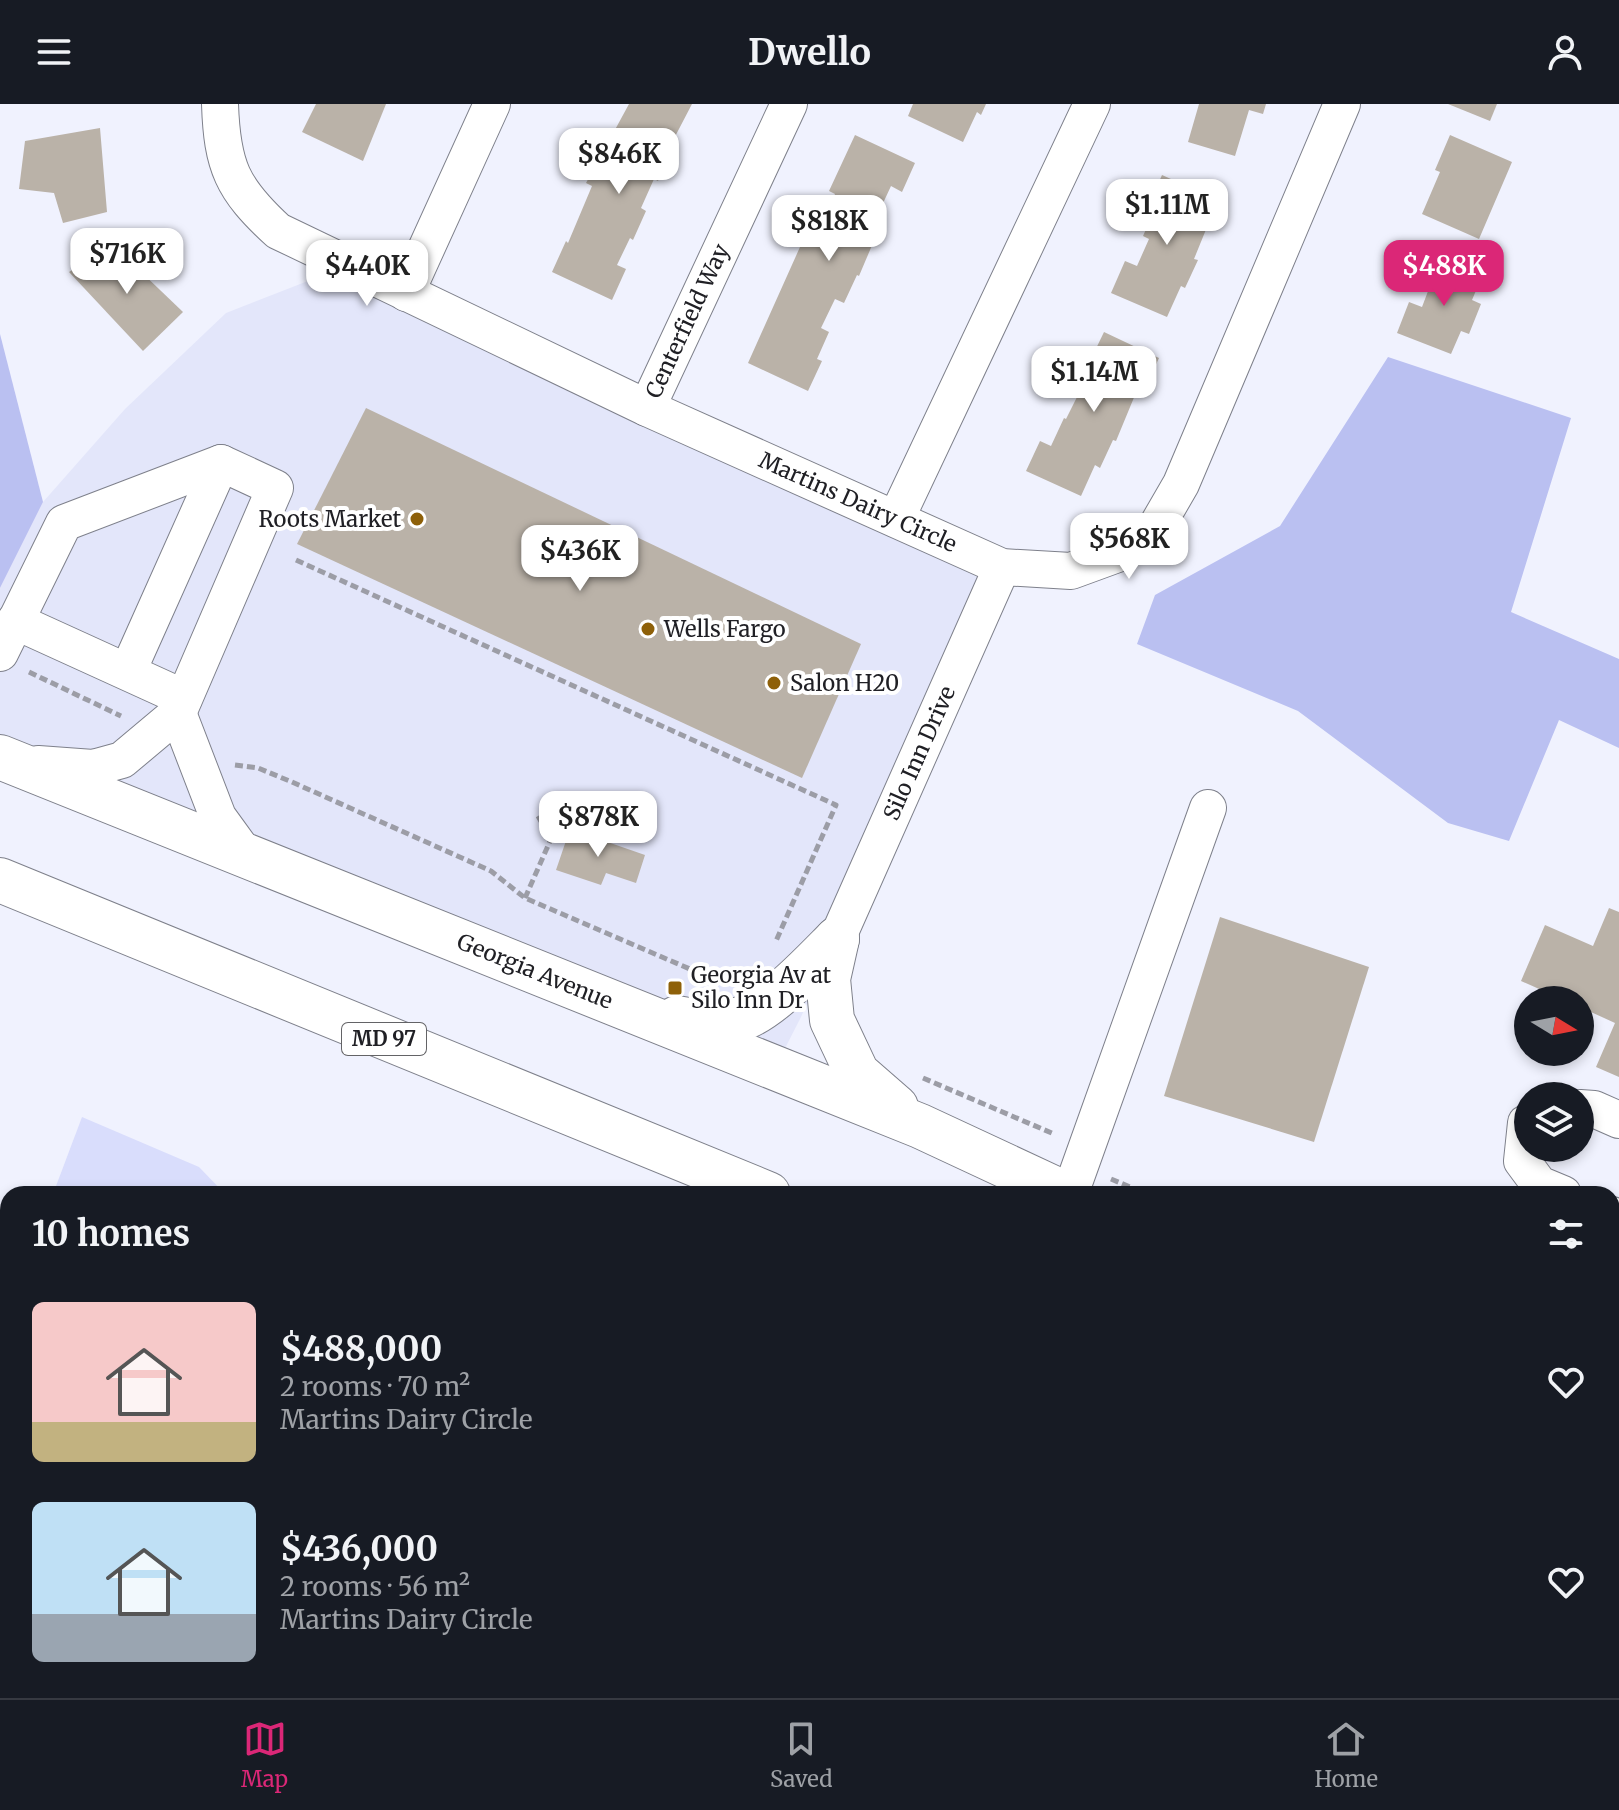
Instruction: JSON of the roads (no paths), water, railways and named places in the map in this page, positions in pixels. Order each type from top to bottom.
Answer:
[{"type":"main road","name":"Georgia Avenue","points":[[6,760],[920,1126],[1051,1186]]},
{"type":"main road","name":"MD 97","points":[[0,880],[748,1186]]},
{"type":"main road","points":[[627,1008],[696,1022],[742,1019],[800,977],[837,939]]},
{"type":"main road","points":[[837,939],[828,979],[832,1020],[857,1073],[920,1126]]},
{"type":"street","name":"Martins Dairy Circle","points":[[220,104],[222,146],[235,181],[249,204],[278,231],[647,408],[1002,567],[1071,571],[1123,552],[1155,529],[1181,484],[1342,104]]},
{"type":"street","points":[[406,293],[492,104]]},
{"type":"street","name":"Centerfield Way","points":[[647,408],[789,104]]},
{"type":"street","points":[[896,519],[1092,104]]},
{"type":"street","points":[[128,671],[221,463]]},
{"type":"street","points":[[6,760],[93,768],[122,760],[181,705],[275,488],[221,463],[64,523],[14,649],[128,671],[181,705],[206,790],[218,817],[247,857]]},
{"type":"street","name":"Silo Inn Drive","points":[[837,939],[1002,567]]},
{"type":"street","points":[[1071,1186],[1208,808]]},
{"type":"street","points":[[1594,1109],[1619,1120]]},
{"type":"street","points":[[1523,1162],[1544,1186]]},
{"type":"place","name":"Roots Market","points":[[417,519]]},
{"type":"place","name":"Wells Fargo","points":[[648,629]]},
{"type":"place","name":"Salon H20","points":[[774,683]]},
{"type":"place","name":"Georgia Av at Silo Inn Dr","points":[[675,988]]}]
